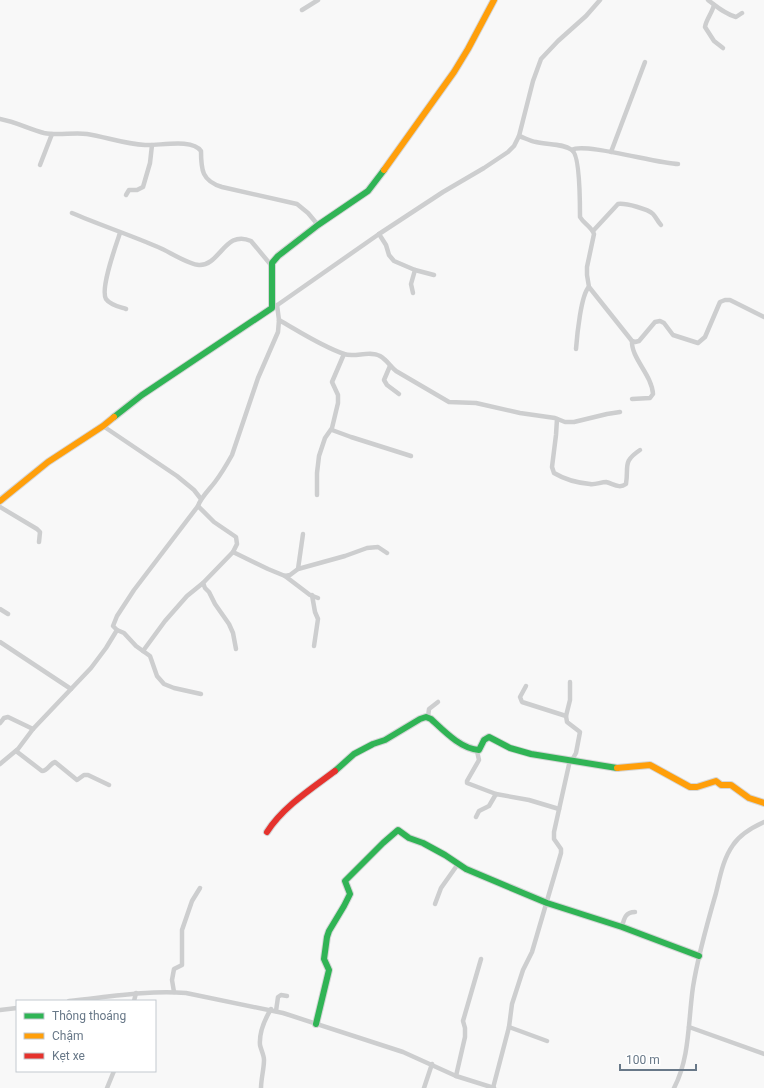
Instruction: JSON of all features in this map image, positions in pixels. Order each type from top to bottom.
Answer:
[{"type":"street","points":[[302,10],[318,0]]},
{"type":"street","points":[[271,265],[278,256],[318,225],[368,191],[379,179],[454,72],[494,0]]},
{"type":"street","points":[[0,501],[53,459],[103,426],[142,395],[274,307],[379,234],[443,192],[499,159],[514,146],[519,136],[532,81],[541,59],[558,41],[586,16],[600,0]]},
{"type":"street","points":[[708,0],[723,12],[736,17],[742,13]]},
{"type":"street","points":[[714,5],[705,27],[714,41],[723,48]]},
{"type":"street","points":[[611,152],[645,62]]},
{"type":"street","points":[[0,119],[16,122],[44,133],[85,134],[138,145],[182,144],[197,147],[201,151],[204,175],[211,183],[222,187],[297,204],[308,213],[318,225]]},
{"type":"street","points":[[40,165],[52,134]]},
{"type":"street","points":[[519,136],[536,142],[558,145],[572,150],[576,156],[578,165],[580,217],[593,231],[594,236],[587,267],[589,287],[632,341],[631,344],[635,353],[653,386],[653,394],[650,398],[632,399]]},
{"type":"street","points":[[126,195],[129,190],[138,190],[143,187],[150,163],[152,145]]},
{"type":"street","points":[[572,150],[574,148],[582,148],[611,152],[661,163],[678,164]]},
{"type":"street","points":[[593,231],[618,204],[624,204],[652,213],[661,225]]},
{"type":"street","points":[[72,213],[120,233],[157,246],[189,262],[200,265],[211,261],[224,247],[234,240],[251,241],[271,265],[274,307],[278,320],[278,332],[258,378],[232,455],[216,481],[201,499],[198,506],[154,563],[122,608],[113,626],[117,630],[124,633],[150,656],[156,676],[164,684],[188,692],[201,694]]},
{"type":"street","points":[[120,233],[108,273],[105,294],[108,301],[126,309]]},
{"type":"street","points":[[379,234],[386,245],[390,258],[394,261],[415,270],[434,275]]},
{"type":"street","points":[[413,293],[411,284],[415,270]]},
{"type":"street","points":[[576,349],[583,300],[587,288],[589,287]]},
{"type":"street","points":[[632,341],[639,341],[655,322],[660,321],[664,323],[673,335],[695,343],[700,343],[705,337],[720,302],[725,300],[730,300],[764,317]]},
{"type":"street","points":[[278,320],[318,342],[344,354],[376,354],[390,366],[449,402],[476,403],[557,419],[565,422],[574,422],[620,412]]},
{"type":"street","points":[[316,495],[319,456],[325,438],[332,430],[338,396],[332,382],[344,354]]},
{"type":"street","points":[[390,366],[384,380],[387,385],[399,394]]},
{"type":"street","points":[[557,419],[552,469],[554,473],[561,477],[592,485],[606,482],[616,486],[626,485],[626,470],[629,460],[640,450]]},
{"type":"street","points":[[103,426],[177,476],[194,490],[201,499]]},
{"type":"street","points":[[332,430],[411,456]]},
{"type":"street","points":[[143,651],[174,610],[233,552],[238,543],[235,536],[219,526],[198,506]]},
{"type":"street","points":[[0,507],[40,532],[39,542]]},
{"type":"street","points":[[298,570],[303,534]]},
{"type":"street","points":[[285,576],[298,570],[371,547],[382,548],[387,552]]},
{"type":"street","points":[[233,552],[268,570],[285,576],[312,596],[318,598]]},
{"type":"street","points":[[203,582],[215,604],[229,624],[233,633],[236,649]]},
{"type":"street","points":[[312,596],[318,619],[314,646]]},
{"type":"street","points":[[0,609],[8,614]]},
{"type":"street","points":[[0,764],[16,751],[33,729],[91,668],[117,630]]},
{"type":"street","points":[[0,642],[71,689]]},
{"type":"street","points":[[77,1000],[136,993],[174,992],[274,1010],[404,1052],[456,1076],[493,1088],[509,1027],[514,998],[523,970],[532,952],[562,851],[554,839],[559,809],[571,760],[576,753],[581,734],[579,730],[567,722],[566,716],[570,700],[570,682]]},
{"type":"street","points":[[526,686],[520,697],[522,702],[566,716]]},
{"type":"street","points":[[428,717],[429,709],[438,702]]},
{"type":"street","points":[[0,723],[4,718],[8,717],[33,729]]},
{"type":"street","points":[[428,717],[462,744],[473,751],[477,751]]},
{"type":"street","points":[[266,832],[272,824],[297,800],[354,754],[373,744],[386,740],[420,719],[428,717]]},
{"type":"street","points":[[477,751],[480,749],[484,740],[489,736],[516,751],[620,768],[650,765],[688,786],[697,787],[716,781],[721,785],[731,785],[749,798],[764,803]]},
{"type":"street","points":[[16,751],[42,771],[46,770],[55,762],[77,780],[88,774],[109,785]]},
{"type":"street","points":[[477,751],[479,760],[467,781],[470,786],[496,794],[529,800],[559,809]]},
{"type":"street","points":[[476,817],[479,811],[490,806],[496,794]]},
{"type":"street","points":[[674,1088],[684,1060],[693,988],[699,956],[725,860],[731,846],[736,840],[764,822]]},
{"type":"street","points":[[316,1024],[329,970],[324,959],[328,934],[350,894],[349,888],[345,883],[346,880],[398,830],[409,838],[430,846],[466,868],[547,902],[622,927],[699,956]]},
{"type":"street","points":[[434,904],[441,888],[458,864]]},
{"type":"street","points":[[174,992],[172,980],[174,969],[182,965],[182,930],[192,901],[200,888]]},
{"type":"street","points":[[622,927],[626,915],[631,912],[635,912]]},
{"type":"street","points":[[456,1076],[465,1037],[463,1021],[481,959]]},
{"type":"street","points":[[134,1000],[136,993]]},
{"type":"street","points":[[261,1088],[264,1062],[260,1043],[266,1017],[274,1010],[278,997],[281,995],[287,996]]},
{"type":"street","points":[[0,1010],[16,1008]]},
{"type":"street","points":[[509,1027],[547,1041]]},
{"type":"street","points":[[689,1027],[764,1054]]},
{"type":"street","points":[[424,1088],[432,1064]]},
{"type":"street","points":[[107,1088],[114,1072]]},
{"type":"traffic: fast","points":[[114,417],[142,395],[272,308],[272,263],[278,256],[318,225],[368,191],[384,170]]},
{"type":"traffic: fast","points":[[335,771],[354,754],[373,744],[385,740],[426,717],[431,719],[459,743],[472,749],[479,750],[484,740],[489,737],[510,748],[531,754],[617,768]]},
{"type":"traffic: fast","points":[[316,1024],[329,970],[324,959],[327,937],[350,894],[345,881],[398,830],[409,838],[423,843],[445,855],[466,869],[547,903],[622,927],[699,956]]},
{"type":"traffic: slow","points":[[384,170],[454,72],[494,0]]},
{"type":"traffic: slow","points":[[0,501],[48,462],[103,426],[114,417]]},
{"type":"traffic: slow","points":[[617,768],[650,765],[690,787],[697,787],[716,781],[721,785],[731,785],[749,798],[764,803]]},
{"type":"traffic: jam","points":[[267,832],[289,806],[335,771]]}]
